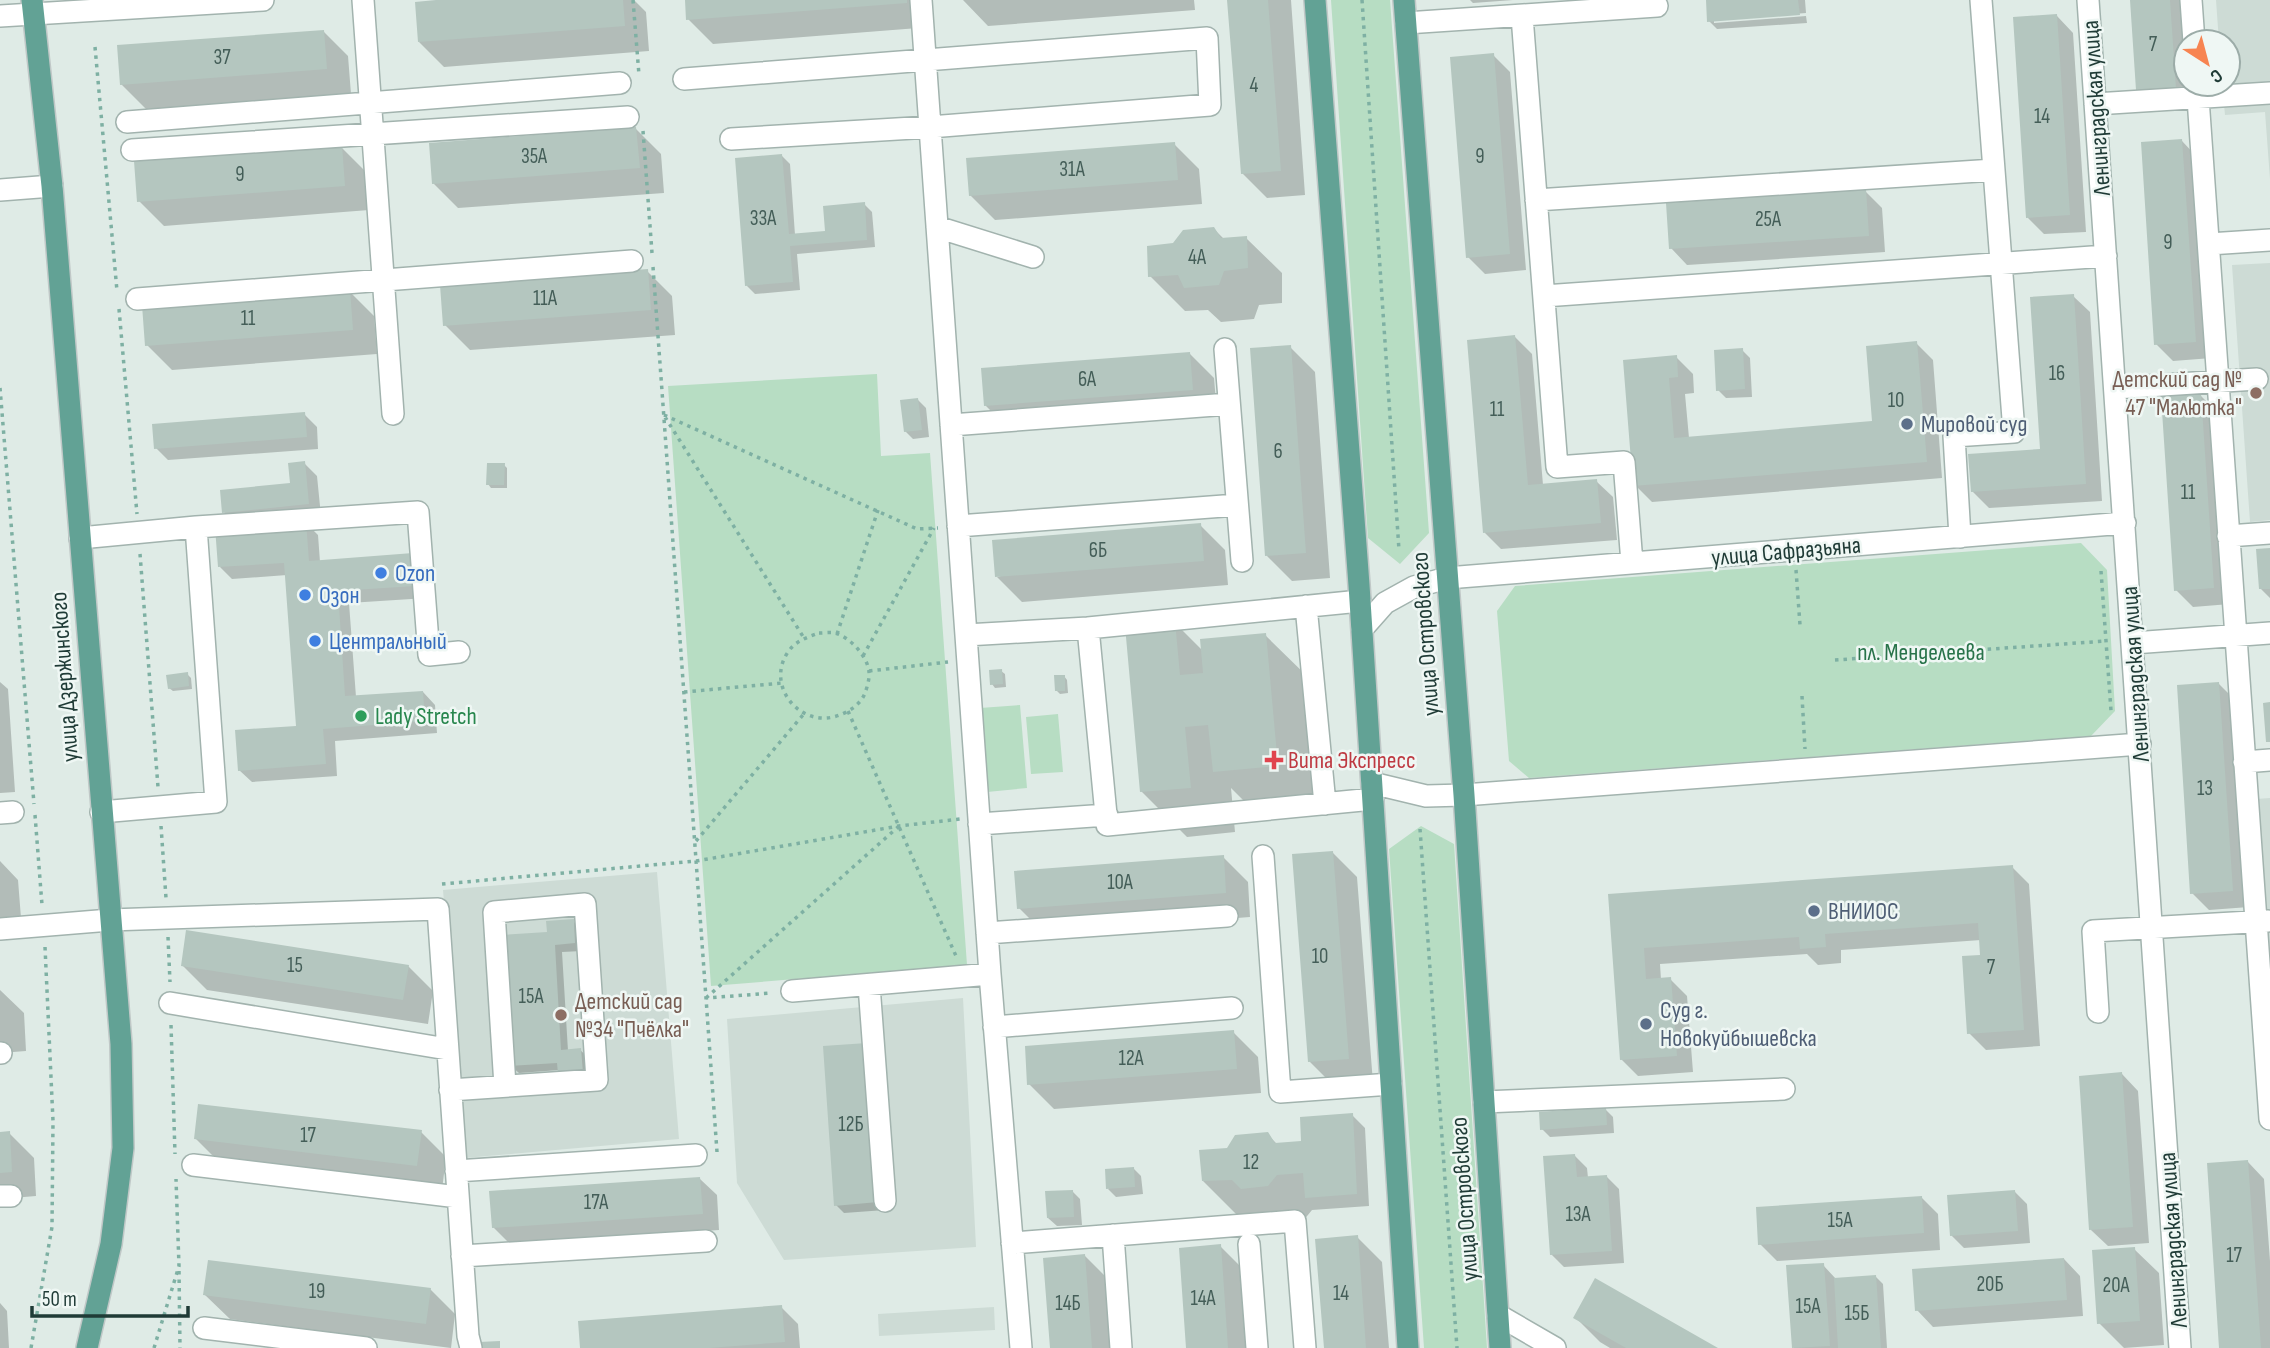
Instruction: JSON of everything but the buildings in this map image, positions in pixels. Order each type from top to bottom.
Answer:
[{"type":"main road","points":[[1315,0],[1362,629],[1408,1348]]},
{"type":"main road","name":"улица Островского","points":[[1404,0],[1464,795],[1500,1348]]},
{"type":"main road","name":"улица Дзержинского","points":[[33,7],[52,186],[121,1044],[123,1148],[111,1244],[87,1348]]},
{"type":"street","points":[[0,16],[33,7],[263,0]]},
{"type":"street","points":[[363,0],[393,414]]},
{"type":"street","points":[[921,0],[990,975],[1021,1348]]},
{"type":"street","points":[[1960,537],[1954,436],[2014,432],[1981,0]]},
{"type":"street","name":"Ленинградская улица","points":[[2088,0],[2180,1348]]},
{"type":"street","points":[[2191,0],[2193,28]]},
{"type":"street","points":[[1406,23],[1657,6]]},
{"type":"street","points":[[1522,16],[1558,467],[1624,462],[1632,563]]},
{"type":"street","points":[[684,79],[1207,38],[1210,105],[930,127],[731,139]]},
{"type":"street","points":[[127,122],[630,83]]},
{"type":"street","points":[[2242,92],[2270,93]]},
{"type":"street","points":[[2095,104],[2172,93]]},
{"type":"street","points":[[2198,98],[2244,762],[2263,922],[2270,1119]]},
{"type":"street","points":[[132,150],[373,134],[635,121]]},
{"type":"street","points":[[1536,201],[1994,170]]},
{"type":"street","points":[[0,190],[52,186]]},
{"type":"street","points":[[937,227],[1032,257]]},
{"type":"street","points":[[2208,244],[2270,240]]},
{"type":"street","points":[[1544,296],[2106,256]]},
{"type":"street","points":[[137,299],[632,261]]},
{"type":"street","points":[[1225,349],[1242,561]]},
{"type":"street","points":[[2115,388],[2258,379]]},
{"type":"street","points":[[951,425],[1229,404]]},
{"type":"street","points":[[958,526],[1237,505]]},
{"type":"street","points":[[80,538],[418,512],[429,655],[459,653]]},
{"type":"street","name":"улица Сафразьяна","points":[[1362,629],[1385,603],[1414,587],[1447,578],[2124,523]]},
{"type":"street","points":[[101,812],[216,802],[196,527]]},
{"type":"street","points":[[2228,536],[2270,534]]},
{"type":"street","points":[[966,635],[1088,628],[1360,601]]},
{"type":"street","points":[[1306,606],[1325,804]]},
{"type":"street","points":[[1088,628],[1107,825],[1325,804],[1372,791],[1426,796],[1464,795],[2140,744]]},
{"type":"street","points":[[2133,643],[2270,633]]},
{"type":"street","points":[[2244,762],[2270,760]]},
{"type":"street","points":[[979,820],[1107,816]]},
{"type":"street","points":[[1263,856],[1280,1092],[1391,1084]]},
{"type":"street","points":[[450,1090],[597,1080],[585,904],[494,912],[505,1086]]},
{"type":"street","points":[[0,929],[110,920],[438,909],[471,1348]]},
{"type":"street","points":[[987,933],[1227,916]]},
{"type":"street","points":[[2098,1012],[2093,930],[2263,922]]},
{"type":"street","points":[[792,991],[990,975]]},
{"type":"street","points":[[869,985],[885,1201]]},
{"type":"street","points":[[170,1003],[447,1049]]},
{"type":"street","points":[[994,1027],[1231,1008]]},
{"type":"street","points":[[1483,1102],[1783,1089]]},
{"type":"street","points":[[456,1171],[696,1155]]},
{"type":"street","points":[[182,1163],[458,1197]]},
{"type":"street","points":[[1012,1243],[1295,1221],[1305,1348]]},
{"type":"street","points":[[1113,1235],[1121,1348]]},
{"type":"street","points":[[462,1256],[706,1241]]},
{"type":"street","points":[[1249,1244],[1257,1348]]},
{"type":"street","points":[[1498,1315],[1555,1348]]},
{"type":"street","points":[[204,1328],[366,1348]]},
{"type":"path","points":[[630,83],[634,0]]},
{"type":"path","points":[[1362,0],[1399,550]]},
{"type":"path","points":[[95,47],[138,534],[168,918],[170,1003],[182,1163],[180,1348]]},
{"type":"path","points":[[635,121],[664,415],[718,1158]]},
{"type":"path","points":[[0,388],[42,908]]},
{"type":"path","points":[[664,415],[917,529],[958,526]]},
{"type":"path","points":[[664,415],[804,638]]},
{"type":"path","points":[[837,634],[878,510]]},
{"type":"path","points":[[863,656],[934,528]]},
{"type":"path","points":[[1796,565],[1800,625]]},
{"type":"path","points":[[2101,571],[2110,711]]},
{"type":"path","points":[[819,633],[837,634],[854,645],[863,656],[869,671],[865,692],[859,703],[835,718],[821,720],[803,715],[791,702],[782,683],[781,665],[789,650],[804,638],[819,633]]},
{"type":"path","points":[[1836,660],[2106,641]]},
{"type":"path","points":[[869,671],[967,660]]},
{"type":"path","points":[[684,692],[782,683]]},
{"type":"path","points":[[1802,695],[1805,757]]},
{"type":"path","points":[[848,711],[965,977]]},
{"type":"path","points":[[695,842],[803,715]]},
{"type":"path","points":[[442,884],[696,861],[900,826],[979,820]]},
{"type":"path","points":[[706,998],[900,826]]},
{"type":"path","points":[[1420,829],[1457,1348]]},
{"type":"path","points":[[31,1348],[52,1227],[53,1121],[45,947]]},
{"type":"path","points":[[706,998],[792,991]]},
{"type":"path","points":[[154,1348],[179,1266]]},
{"type":"shaded area","points":[[2216,0],[2270,0],[2270,179],[2265,112],[2225,115],[2223,98],[2242,98],[2242,28],[2218,28]]},
{"type":"shaded area","name":"Детский сад № 47 \"Малютка\"","points":[[2270,263],[2270,520],[2250,522],[2232,265]]},
{"type":"shaded area","points":[[2270,798],[2270,977],[2256,799]]},
{"type":"shaded area","name":"Детский сад №34 \"Пчёлка\"","points":[[657,872],[679,1139],[465,1158],[443,890]]},
{"type":"shaded area","points":[[963,998],[976,1247],[784,1260],[737,1183],[727,1019]]},
{"type":"shaded area","points":[[994,1307],[995,1330],[879,1336],[878,1314]]},
{"type":"green space","points":[[1331,0],[1390,0],[1429,533],[1400,564],[1368,538]]},
{"type":"green space","points":[[877,374],[881,456],[930,453],[967,965],[711,986],[668,386]]},
{"type":"green space","name":"пл. Менделеева","points":[[2081,543],[2107,570],[2115,711],[2091,736],[1529,778],[1509,761],[1497,611],[1515,586]]},
{"type":"green space","points":[[1020,705],[1027,788],[987,792],[980,708]]},
{"type":"green space","points":[[1058,714],[1063,772],[1031,774],[1026,717]]},
{"type":"green space","points":[[1421,826],[1454,844],[1487,1348],[1424,1348],[1389,849]]},
{"type":"place","name":"Детский сад № 47 \"Малютка\"","points":[[2256,393]]},
{"type":"place","name":"Мировой суд","points":[[1907,424]]},
{"type":"place","name":"Ozon","points":[[381,573]]},
{"type":"place","name":"Озон","points":[[305,595]]},
{"type":"place","name":"Центральный","points":[[315,641]]},
{"type":"place","name":"Lady Stretch","points":[[361,716]]},
{"type":"place","name":"Вита Экспресс","points":[[1274,760]]},
{"type":"place","name":"ВНИИОС","points":[[1814,911]]},
{"type":"place","name":"Детский сад №34 \"Пчёлка\"","points":[[561,1015]]},
{"type":"place","name":"Суд г. Новокуйбышевска","points":[[1646,1024]]}]
